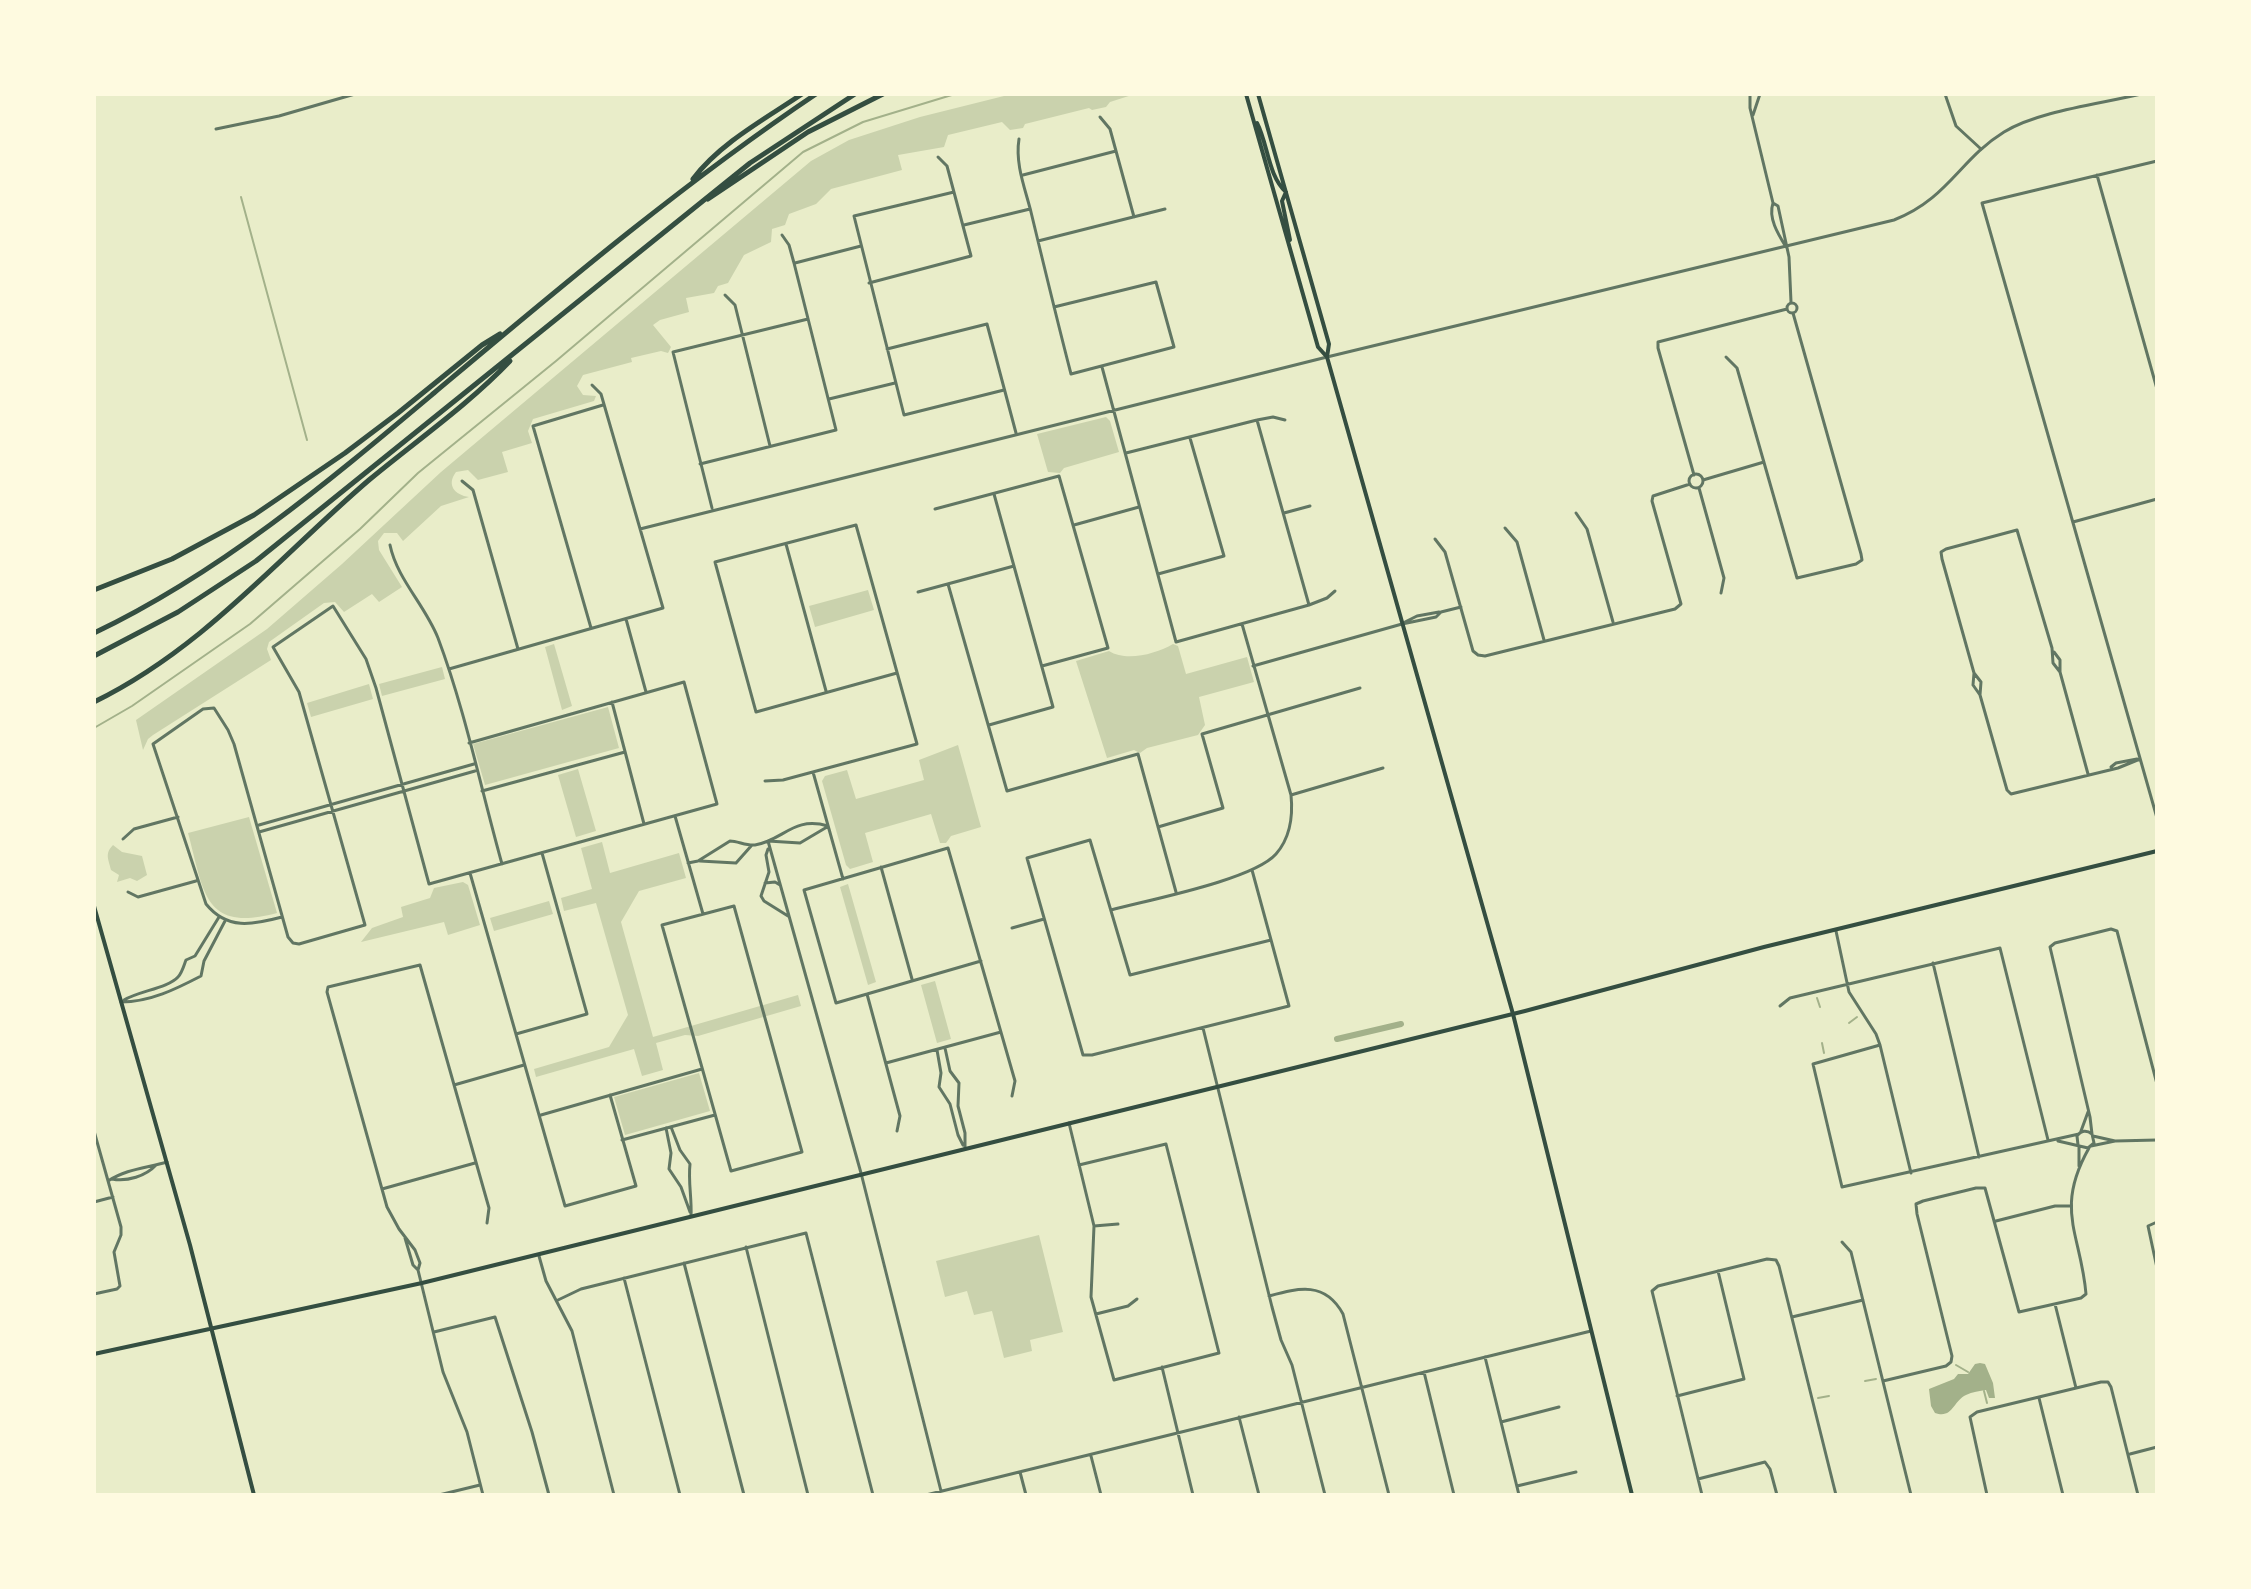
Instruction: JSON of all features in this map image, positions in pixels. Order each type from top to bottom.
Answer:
[{"type":"highway","points":[[688,186],[704,165],[802,94]]},
{"type":"highway","points":[[94,633],[184,584],[253,538],[353,461],[514,326],[734,149],[816,94]]},
{"type":"highway","points":[[94,656],[178,612],[248,567],[765,151],[855,94]]},
{"type":"highway","points":[[697,205],[721,193],[822,123],[883,94]]},
{"type":"highway","points":[[94,590],[185,553],[254,515],[398,413],[482,345],[514,326]]},
{"type":"highway","points":[[94,702],[159,666],[200,635],[370,479],[500,372],[525,345]]},
{"type":"main road","points":[[1246,94],[1318,347],[1327,357]]},
{"type":"main road","points":[[1258,94],[1329,344],[1327,357],[1513,1014],[1632,1495]]},
{"type":"main road","points":[[1252,114],[1263,135],[1276,181],[1286,192]]},
{"type":"main road","points":[[1286,192],[1282,201],[1290,230],[1290,246]]},
{"type":"main road","points":[[94,1354],[422,1283],[1513,1014],[1835,929],[2157,851]]},
{"type":"main road","points":[[94,906],[167,1162],[254,1495]]},
{"type":"street","points":[[216,129],[279,116],[355,94]]},
{"type":"street","points":[[1753,115],[1760,94],[1751,94],[1750,108],[1773,203],[1771,209],[1776,231],[1786,247]]},
{"type":"street","points":[[1945,94],[1956,126],[1982,150]]},
{"type":"street","points":[[640,529],[1327,357],[1894,220],[1912,213],[1940,194],[2004,132],[2026,122],[2141,94]]},
{"type":"street","points":[[1100,117],[1110,129],[1134,217]]},
{"type":"street","points":[[1019,139],[1017,153],[1021,175],[1030,209],[1054,307],[1071,374],[1174,347],[1156,282],[1054,307]]},
{"type":"street","points":[[1021,175],[1116,151]]},
{"type":"street","points":[[869,283],[971,256],[947,166],[938,157]]},
{"type":"street","points":[[2157,161],[1982,203],[2157,818]]},
{"type":"street","points":[[2097,175],[2157,389]]},
{"type":"street","points":[[954,192],[854,216],[869,283],[904,415],[1004,390]]},
{"type":"street","points":[[1694,475],[1658,342],[1787,309],[1791,302],[1786,247],[1778,206],[1773,203]]},
{"type":"street","points":[[962,225],[1030,209]]},
{"type":"street","points":[[1038,241],[1165,209]]},
{"type":"street","points":[[700,464],[836,430],[794,263],[789,245],[782,235]]},
{"type":"street","points":[[794,263],[861,246]]},
{"type":"street","points":[[725,295],[735,305],[770,446]]},
{"type":"street","points":[[1791,302],[1797,307],[1793,313]]},
{"type":"street","points":[[1726,357],[1737,368],[1797,578],[1856,564],[1862,560],[1793,313],[1787,309]]},
{"type":"street","points":[[712,510],[673,352],[808,319]]},
{"type":"street","points":[[887,349],[987,324],[1017,434]]},
{"type":"street","points":[[1102,366],[1176,642],[1309,605],[1335,591]]},
{"type":"street","points":[[828,399],[895,383]]},
{"type":"street","points":[[449,669],[663,608],[601,394],[592,385]]},
{"type":"street","points":[[591,628],[533,426],[604,404]]},
{"type":"street","points":[[1125,454],[1257,420],[1273,417],[1285,420]]},
{"type":"street","points":[[1257,420],[1309,605]]},
{"type":"street","points":[[1158,574],[1224,556],[1190,438]]},
{"type":"street","points":[[1721,593],[1724,578],[1699,488],[1703,480],[1764,462]]},
{"type":"street","points":[[1690,484],[1690,478],[1694,475],[1700,475],[1703,480]]},
{"type":"street","points":[[935,509],[1059,476],[1108,648],[1042,666]]},
{"type":"street","points":[[462,481],[473,490],[518,649]]},
{"type":"street","points":[[1435,539],[1445,552],[1473,651],[1485,656],[1675,609],[1681,604],[1653,496],[1690,484],[1699,488]]},
{"type":"street","points":[[989,725],[1053,707],[994,493]]},
{"type":"street","points":[[2073,522],[2157,499]]},
{"type":"street","points":[[1284,513],[1310,506]]},
{"type":"street","points":[[1073,525],[1139,507]]},
{"type":"street","points":[[1576,513],[1587,529],[1614,624]]},
{"type":"street","points":[[765,781],[783,780],[917,744],[856,525],[715,562],[756,712],[897,673]]},
{"type":"street","points":[[1505,528],[1517,542],[1545,641]]},
{"type":"street","points":[[2088,774],[2060,672],[2053,663],[2052,648],[2017,530],[1941,552],[1974,673],[1973,685],[1980,695],[2007,790],[2011,794],[2088,774],[2131,759],[2140,759]]},
{"type":"street","points":[[786,544],[827,692]]},
{"type":"street","points":[[390,545],[394,563],[423,607],[449,669],[502,864]]},
{"type":"street","points":[[918,592],[1014,566]]},
{"type":"street","points":[[948,584],[1007,791],[1138,754],[1176,892]]},
{"type":"street","points":[[282,917],[255,924],[225,921],[201,897],[160,758],[154,749],[156,741],[203,709],[214,708],[234,744],[288,937],[299,944],[365,925],[299,692],[273,647],[333,606],[366,659],[429,884],[717,804],[684,682],[469,743]]},
{"type":"street","points":[[1253,666],[1436,617],[1441,612],[1461,606]]},
{"type":"street","points":[[626,619],[646,692]]},
{"type":"street","points":[[1111,910],[1252,870],[1276,854],[1289,831],[1293,810],[1291,795],[1241,623]]},
{"type":"street","points":[[1158,827],[1223,808],[1202,734],[1360,688]]},
{"type":"street","points":[[612,702],[644,824]]},
{"type":"street","points":[[482,791],[625,752]]},
{"type":"street","points":[[257,825],[474,764]]},
{"type":"street","points":[[1291,795],[1383,768]]},
{"type":"street","points":[[259,832],[477,771]]},
{"type":"street","points":[[813,772],[843,879]]},
{"type":"street","points":[[675,816],[703,914]]},
{"type":"street","points":[[123,839],[134,829],[178,817]]},
{"type":"street","points":[[788,916],[762,898],[760,892],[769,872],[768,844],[794,825],[818,823],[828,826]]},
{"type":"street","points":[[698,861],[730,841],[752,845],[800,843],[828,826]]},
{"type":"street","points":[[1252,870],[1289,1006],[1083,1055],[1027,858],[1090,840],[1130,975],[1271,940]]},
{"type":"street","points":[[768,844],[861,1173],[942,1493]]},
{"type":"street","points":[[688,863],[736,863],[752,845]]},
{"type":"street","points":[[981,961],[836,1003],[804,890],[948,848],[981,961],[1015,1081],[1012,1096]]},
{"type":"street","points":[[515,1034],[587,1014],[542,853]]},
{"type":"street","points":[[881,867],[913,981]]},
{"type":"street","points":[[470,873],[565,1206],[636,1186],[610,1095]]},
{"type":"street","points":[[128,892],[138,897],[196,881]]},
{"type":"street","points":[[765,883],[780,885]]},
{"type":"street","points":[[734,906],[802,1152],[731,1171],[715,1115],[662,925],[734,906]]},
{"type":"street","points":[[121,1002],[180,976],[186,960],[195,956],[219,917]]},
{"type":"street","points":[[1012,928],[1044,919]]},
{"type":"street","points":[[121,1002],[137,1002],[164,994],[198,978],[204,972],[204,961],[225,921]]},
{"type":"street","points":[[1835,929],[1853,1000],[1880,1045],[1911,1173]]},
{"type":"street","points":[[2079,1166],[2094,1143],[2050,947],[2055,943],[2111,929],[2117,931],[2157,1084]]},
{"type":"street","points":[[1780,1006],[1790,998],[2000,948],[2048,1140]]},
{"type":"street","points":[[195,956],[204,961]]},
{"type":"street","points":[[1933,963],[1979,1157]]},
{"type":"street","points":[[483,1495],[467,1432],[443,1372],[418,1270],[413,1265],[405,1238],[387,1207],[328,987],[420,965],[489,1208],[487,1223]]},
{"type":"street","points":[[867,994],[900,1116],[897,1131]]},
{"type":"street","points":[[1203,1028],[1269,1296],[1281,1340],[1292,1365],[1325,1495]]},
{"type":"street","points":[[886,1063],[1001,1032]]},
{"type":"street","points":[[1880,1045],[1813,1064],[1842,1187],[2048,1140],[2090,1147],[2115,1141],[2157,1140]]},
{"type":"street","points":[[944,1047],[950,1071],[959,1083],[958,1106],[965,1133],[965,1148]]},
{"type":"street","points":[[936,1050],[941,1073],[939,1087],[950,1104],[958,1135],[965,1148]]},
{"type":"street","points":[[454,1085],[524,1065]]},
{"type":"street","points":[[539,1116],[702,1069]]},
{"type":"street","points":[[941,1073],[950,1071]]},
{"type":"street","points":[[1883,1381],[1946,1366],[1951,1362],[1916,1204],[1985,1188],[2019,1312],[2086,1294],[2072,1233],[2070,1206],[2079,1166],[2080,1133],[2088,1112]]},
{"type":"street","points":[[622,1140],[715,1115]]},
{"type":"street","points":[[1069,1123],[1079,1165],[1094,1226],[1090,1278],[1096,1314],[1114,1380],[1219,1353],[1166,1144],[1079,1165]]},
{"type":"street","points":[[671,1127],[690,1164],[687,1182],[692,1203],[691,1216]]},
{"type":"street","points":[[666,1128],[669,1169],[681,1187],[691,1216]]},
{"type":"street","points":[[2054,1140],[2087,1131],[2115,1141]]},
{"type":"street","points":[[94,1132],[121,1227],[114,1252],[120,1286],[94,1294]]},
{"type":"street","points":[[670,1158],[682,1153]]},
{"type":"street","points":[[110,1180],[132,1169],[167,1162]]},
{"type":"street","points":[[382,1189],[476,1162]]},
{"type":"street","points":[[110,1180],[120,1181],[148,1173],[156,1165]]},
{"type":"street","points":[[132,1169],[135,1177]]},
{"type":"street","points":[[94,1202],[113,1197]]},
{"type":"street","points":[[1995,1221],[2055,1206],[2070,1206]]},
{"type":"street","points":[[2157,1222],[2148,1226],[2157,1268]]},
{"type":"street","points":[[1094,1226],[1118,1224]]},
{"type":"street","points":[[558,1300],[581,1289],[806,1233],[873,1495]]},
{"type":"street","points":[[1842,1242],[1851,1252],[1911,1495]]},
{"type":"street","points":[[746,1247],[808,1495]]},
{"type":"street","points":[[538,1254],[546,1281],[575,1340],[614,1495]]},
{"type":"street","points":[[1702,1495],[1652,1291],[1658,1286],[1767,1259],[1776,1260],[1836,1495]]},
{"type":"street","points":[[684,1263],[744,1495]]},
{"type":"street","points":[[1677,1396],[1744,1379],[1718,1271]]},
{"type":"street","points":[[624,1278],[680,1495]]},
{"type":"street","points":[[1269,1296],[1309,1288],[1339,1306],[1389,1495]]},
{"type":"street","points":[[1096,1314],[1128,1306],[1137,1299]]},
{"type":"street","points":[[1792,1317],[1863,1300]]},
{"type":"street","points":[[2055,1304],[2076,1388]]},
{"type":"street","points":[[434,1332],[495,1317],[549,1495]]},
{"type":"street","points":[[926,1495],[1591,1331]]},
{"type":"street","points":[[1485,1357],[1519,1495]]},
{"type":"street","points":[[1162,1367],[1193,1495]]},
{"type":"street","points":[[1424,1372],[1454,1495]]},
{"type":"street","points":[[1987,1495],[1970,1417],[1977,1412],[2108,1382],[2138,1495]]},
{"type":"street","points":[[2039,1398],[2063,1495]]},
{"type":"street","points":[[1501,1422],[1559,1407]]},
{"type":"street","points":[[1239,1417],[1259,1495]]},
{"type":"street","points":[[2128,1454],[2157,1447]]},
{"type":"street","points":[[1091,1454],[1101,1495]]},
{"type":"street","points":[[1698,1479],[1765,1462],[1777,1495]]},
{"type":"street","points":[[1020,1470],[1026,1495]]},
{"type":"street","points":[[1517,1486],[1576,1472]]},
{"type":"street","points":[[439,1495],[480,1485]]},
{"type":"shaded area","points":[[1012,94],[1135,94],[1110,102],[1106,107],[1089,108],[1025,124],[1023,128],[1010,130],[1002,122],[948,135],[944,147],[898,155],[902,170],[831,189],[816,204],[789,214],[785,225],[772,229],[771,242],[744,255],[728,283],[718,286],[714,293],[686,298],[689,312],[653,325],[671,347],[668,353],[661,351],[631,358],[632,362],[583,375],[577,386],[583,395],[596,396],[594,401],[533,419],[528,431],[532,443],[502,452],[508,472],[478,480],[468,470],[456,472],[452,481],[454,489],[469,497],[441,506],[403,541],[397,533],[384,533],[378,541],[379,550],[402,587],[379,602],[372,594],[344,612],[335,602],[324,603],[269,642],[267,649],[271,660],[153,735],[143,750],[136,720],[267,629],[441,472],[811,161],[849,140],[920,117]]},
{"type":"shaded area","points":[[1106,417],[1119,452],[1064,468],[1060,473],[1048,472],[1037,434]]},
{"type":"shaded area","points":[[868,590],[874,610],[815,627],[809,606]]},
{"type":"shaded area","points":[[554,644],[572,706],[562,710],[545,647]]},
{"type":"shaded area","points":[[1173,644],[1178,646],[1186,674],[1247,657],[1254,682],[1199,697],[1205,725],[1198,735],[1147,748],[1140,753],[1134,750],[1107,758],[1076,661],[1109,651],[1124,656],[1141,655]]},
{"type":"shaded area","points":[[442,667],[445,679],[382,696],[379,684]]},
{"type":"shaded area","points":[[369,684],[373,699],[311,717],[307,703]]},
{"type":"shaded area","points":[[608,707],[619,748],[485,785],[473,744]]},
{"type":"shaded area","points":[[958,745],[981,827],[951,836],[946,843],[940,843],[931,814],[865,833],[873,862],[850,869],[846,865],[822,781],[825,776],[847,770],[856,799],[924,780],[919,760]]},
{"type":"shaded area","points":[[578,769],[596,831],[576,837],[558,775]]},
{"type":"shaded area","points":[[249,817],[277,913],[253,918],[234,917],[221,912],[211,902],[198,873],[188,833]]},
{"type":"shaded area","points":[[602,842],[610,873],[679,853],[686,878],[639,891],[621,922],[653,1037],[798,995],[801,1006],[698,1036],[685,1035],[656,1043],[663,1070],[642,1076],[634,1049],[536,1077],[534,1069],[609,1047],[628,1015],[596,903],[564,911],[561,898],[592,889],[581,848]]},
{"type":"shaded area","points":[[113,845],[122,852],[142,856],[147,875],[137,881],[130,878],[117,882],[119,875],[111,870],[108,857]]},
{"type":"shaded area","points":[[463,882],[468,885],[480,925],[448,935],[444,922],[361,942],[372,928],[403,917],[401,907],[430,898],[434,888]]},
{"type":"shaded area","points":[[848,884],[876,982],[868,985],[840,887]]},
{"type":"shaded area","points":[[549,901],[553,914],[494,931],[490,918]]},
{"type":"shaded area","points":[[935,981],[951,1039],[937,1043],[921,985]]},
{"type":"shaded area","points":[[699,1073],[710,1111],[625,1135],[614,1097]]},
{"type":"shaded area","points":[[1039,1235],[1063,1332],[1030,1340],[1032,1351],[1004,1358],[992,1311],[974,1315],[967,1291],[945,1297],[936,1261]]},
{"type":"shaded area","points":[[1975,1364],[1985,1364],[1995,1398],[1989,1398],[1986,1390],[1973,1392],[1946,1414],[1935,1413],[1929,1389],[1954,1379],[1958,1374],[1968,1374]]},
{"type":"waterway","points":[[94,728],[132,706],[250,624],[360,529],[418,473],[803,152],[863,122],[955,94]]},
{"type":"waterway","points":[[241,197],[307,440]]},
{"type":"waterway","points":[[1817,998],[1820,1007]]},
{"type":"waterway","points":[[1849,1023],[1857,1017]]},
{"type":"waterway","points":[[1337,1039],[1401,1024]]},
{"type":"waterway","points":[[1822,1043],[1824,1053]]},
{"type":"waterway","points":[[1956,1365],[1968,1372]]},
{"type":"waterway","points":[[1865,1381],[1876,1379]]},
{"type":"waterway","points":[[1984,1391],[1987,1403]]},
{"type":"waterway","points":[[1818,1398],[1829,1396]]}]
